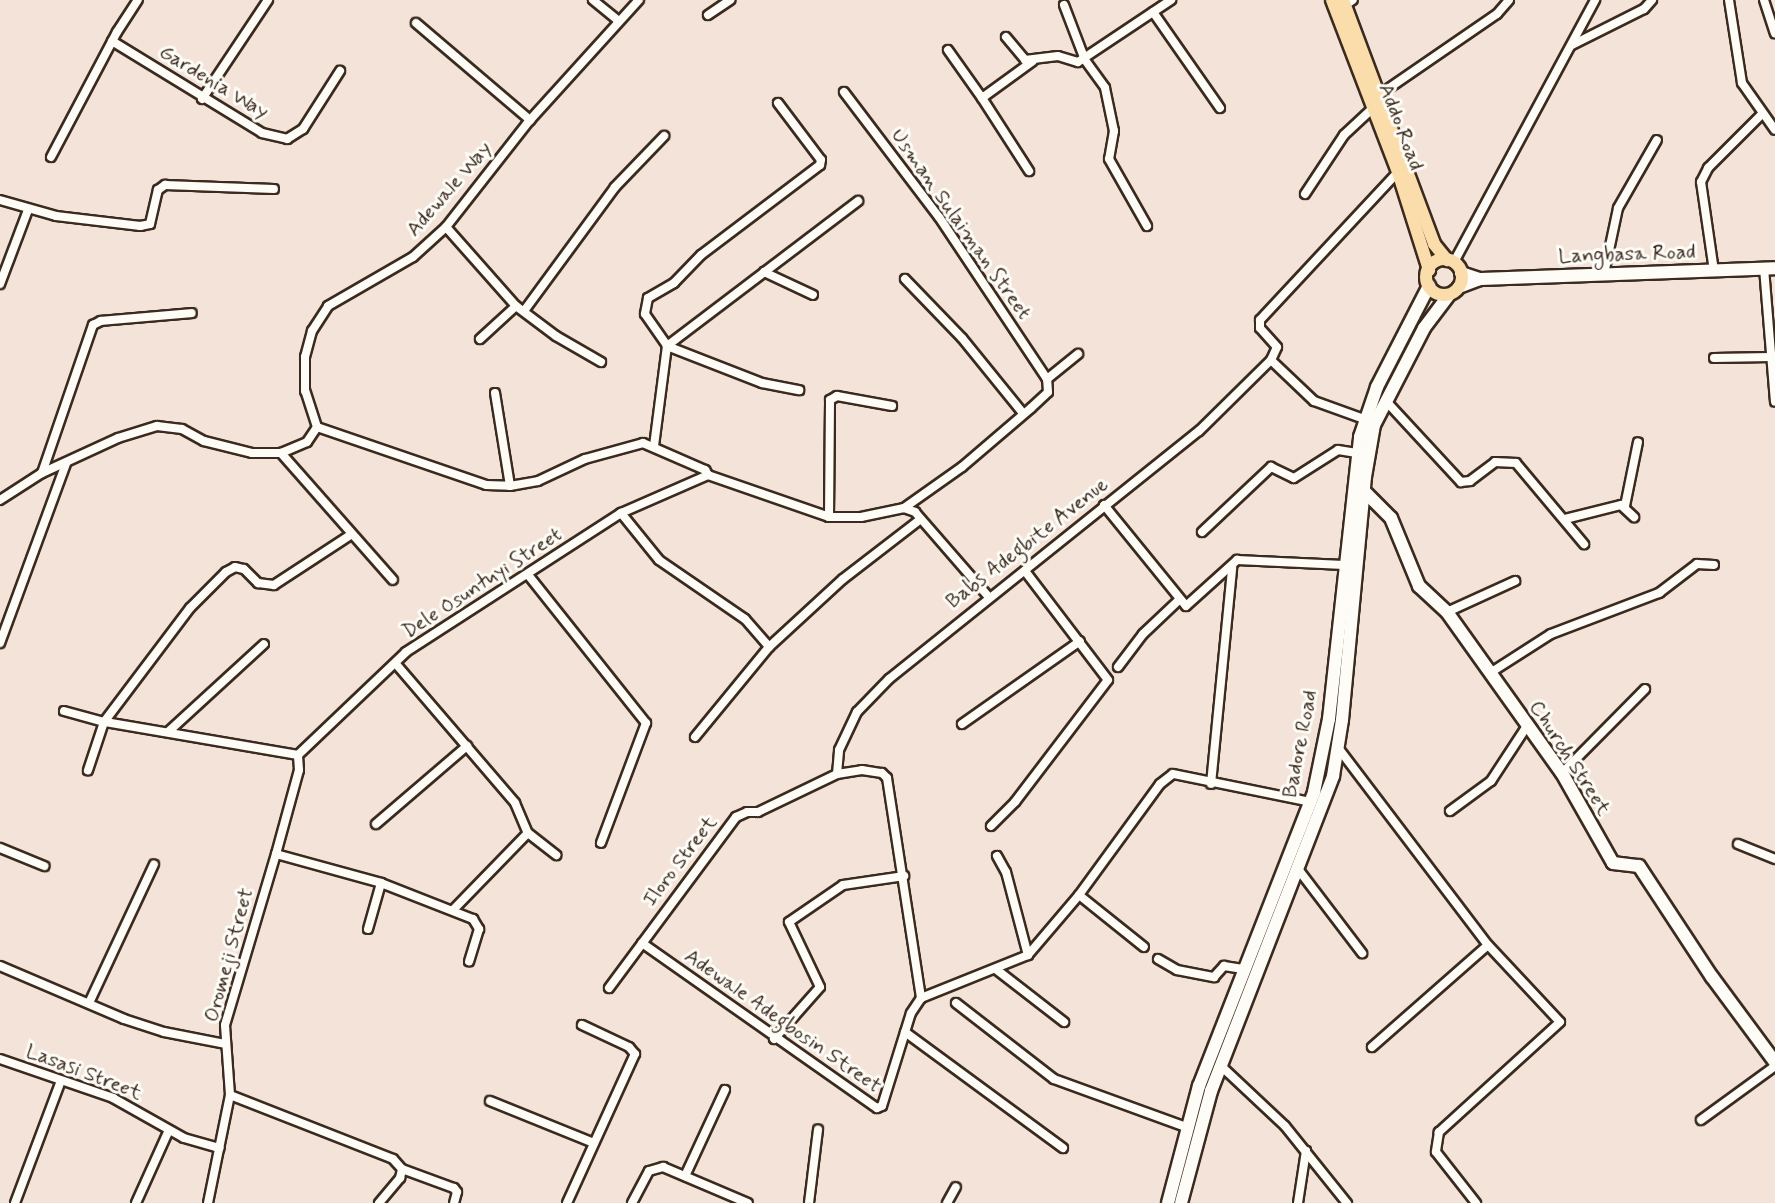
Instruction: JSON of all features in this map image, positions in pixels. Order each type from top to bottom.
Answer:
[{"type":"main road","name":"Addo Road","points":[[1332,0],[1398,172],[1429,270]]},
{"type":"main road","name":"Addo Road","points":[[1347,2],[1437,251],[1454,265]]},
{"type":"main road","points":[[1437,261],[1454,265],[1480,279],[1459,287],[1448,296],[1429,286],[1429,270],[1437,261]]},
{"type":"main road","points":[[1454,265],[1459,287]]},
{"type":"main road","name":"Langbasa Road","points":[[1480,279],[1769,268]]},
{"type":"main road","name":"Badore Road","points":[[1168,1203],[1185,1127],[1244,969],[1311,801],[1327,728],[1357,453],[1364,418],[1429,286]]},
{"type":"main road","name":"Badore Road","points":[[1181,1203],[1201,1122],[1220,1065],[1327,796],[1339,749],[1364,491],[1374,426],[1385,400],[1424,328],[1448,296]]},
{"type":"main road","name":"Church Street","points":[[1364,491],[1391,518],[1419,586],[1447,612],[1562,773],[1613,863],[1639,866],[1712,977],[1775,1064]]},
{"type":"street","points":[[51,157],[112,41],[138,0]]},
{"type":"street","points":[[202,99],[268,0]]},
{"type":"street","points":[[593,0],[619,21]]},
{"type":"street","name":"Adewale Way","points":[[317,428],[304,391],[305,357],[312,331],[328,306],[413,257],[446,227],[530,120],[639,0]]},
{"type":"street","points":[[708,15],[730,0]]},
{"type":"street","points":[[982,98],[1033,61],[1058,56],[1071,61],[1085,60],[1171,0]]},
{"type":"street","points":[[1379,95],[1497,14],[1509,0]]},
{"type":"street","points":[[1454,265],[1595,0]]},
{"type":"street","points":[[1571,45],[1644,9],[1652,0]]},
{"type":"street","points":[[1729,0],[1742,83],[1761,115],[1775,130]]},
{"type":"street","points":[[1764,0],[1772,13],[1775,33]]},
{"type":"street","points":[[1064,5],[1085,60],[1105,88],[1114,131],[1109,159],[1147,226]]},
{"type":"street","points":[[1153,12],[1220,108]]},
{"type":"street","points":[[416,23],[530,120]]},
{"type":"street","points":[[1006,37],[1018,54],[1033,61]]},
{"type":"street","name":"Gardenia Way","points":[[112,41],[202,99],[262,133],[287,139],[303,129],[340,71]]},
{"type":"street","points":[[948,50],[1029,171]]},
{"type":"street","name":"Usman Sulaiman Street","points":[[844,92],[939,217],[1047,379]]},
{"type":"street","points":[[778,103],[820,160],[820,165],[701,255],[674,283],[648,298],[645,314],[667,346],[762,383],[799,390]]},
{"type":"street","points":[[1305,194],[1344,135],[1373,108]]},
{"type":"street","points":[[1714,271],[1701,182],[1708,168],[1761,115]]},
{"type":"street","points":[[480,339],[520,308],[615,187],[664,136]]},
{"type":"street","points":[[1604,274],[1618,208],[1657,140]]},
{"type":"street","points":[[1364,418],[1314,401],[1271,360],[1277,347],[1260,328],[1262,314],[1324,254],[1398,172]]},
{"type":"street","points":[[0,200],[28,210],[140,226],[150,224],[158,190],[165,185],[274,189]]},
{"type":"street","points":[[654,446],[667,346],[858,201]]},
{"type":"street","points":[[0,284],[28,210]]},
{"type":"street","points":[[446,227],[520,308],[556,336],[601,362]]},
{"type":"street","points":[[1769,268],[1771,357],[1775,402]]},
{"type":"street","points":[[764,272],[813,295]]},
{"type":"street","points":[[905,279],[962,338],[1022,412]]},
{"type":"street","points":[[42,473],[93,325],[101,321],[192,313]]},
{"type":"street","points":[[0,500],[42,473],[66,464],[118,438],[157,426],[182,429],[228,449],[281,453],[307,442],[317,428],[486,485],[510,486],[538,481],[585,459],[635,444],[654,446],[705,470],[708,475],[829,518],[861,517],[904,508],[962,467],[1022,412],[1048,392],[1047,379],[1078,354]]},
{"type":"street","points":[[1714,358],[1771,357]]},
{"type":"street","name":"Babs Adegbite Avenue","points":[[837,774],[839,750],[857,712],[889,679],[1199,431],[1271,360]]},
{"type":"street","points":[[495,393],[510,486]]},
{"type":"street","points":[[829,518],[830,400],[837,396],[892,406]]},
{"type":"street","points":[[1385,400],[1461,482],[1470,481],[1495,462],[1516,463],[1584,544]]},
{"type":"street","points":[[1625,506],[1638,442]]},
{"type":"street","points":[[1202,532],[1271,467],[1294,478],[1338,450],[1357,453]]},
{"type":"street","points":[[281,453],[393,580]]},
{"type":"street","points":[[0,643],[66,464]]},
{"type":"street","name":"Dele Osuntuyi Street","points":[[298,755],[406,652],[528,576],[621,513],[708,475]]},
{"type":"street","points":[[1104,505],[1186,606],[1232,568],[1237,560],[1344,565]]},
{"type":"street","points":[[1565,519],[1625,506]]},
{"type":"street","points":[[1625,506],[1634,517]]},
{"type":"street","points":[[904,508],[921,519],[989,597]]},
{"type":"street","points":[[621,513],[658,560],[745,619],[769,647]]},
{"type":"street","points":[[695,738],[769,647],[843,579],[921,519]]},
{"type":"street","points":[[88,770],[104,722],[190,609],[226,572],[235,567],[244,569],[258,583],[274,585],[352,534]]},
{"type":"street","points":[[1490,673],[1551,634],[1659,593],[1697,564],[1714,566]]},
{"type":"street","points":[[1211,784],[1232,568]]},
{"type":"street","points":[[991,826],[1016,802],[1108,680],[1080,640],[1025,571]]},
{"type":"street","points":[[528,576],[646,723],[601,843]]},
{"type":"street","points":[[1447,612],[1515,581]]},
{"type":"street","points":[[1118,667],[1143,634],[1179,600]]},
{"type":"street","points":[[962,724],[1080,640]]},
{"type":"street","points":[[168,732],[264,644]]},
{"type":"street","points":[[396,664],[514,803],[528,833],[556,855]]},
{"type":"street","points":[[1562,773],[1646,689]]},
{"type":"street","points":[[64,711],[104,722],[298,755]]},
{"type":"street","points":[[1450,811],[1491,781],[1527,726]]},
{"type":"street","points":[[376,824],[467,746]]},
{"type":"street","points":[[1339,749],[1488,945],[1560,1022],[1439,1132],[1436,1152],[1476,1203]]},
{"type":"street","name":"Oromeji Street","points":[[208,1203],[230,1095],[225,1044],[229,1007],[276,854],[298,770],[298,755]]},
{"type":"street","name":"Iloro Street","points":[[609,988],[736,817],[758,812],[837,774],[862,770],[882,773],[887,778],[904,876]]},
{"type":"street","points":[[774,1039],[820,987],[789,922],[843,885],[904,876],[921,998],[996,970],[1028,955],[1079,895],[1160,784],[1173,774],[1211,784],[1311,801]]},
{"type":"street","points":[[453,910],[528,833]]},
{"type":"street","points":[[1738,844],[1775,860]]},
{"type":"street","points":[[0,848],[44,866]]},
{"type":"street","points":[[276,854],[381,883],[473,919],[479,929],[469,962]]},
{"type":"street","points":[[997,856],[1006,872],[1028,955]]},
{"type":"street","points":[[89,1003],[154,864]]},
{"type":"street","points":[[1298,869],[1362,953]]},
{"type":"street","points":[[368,929],[381,883]]},
{"type":"street","points":[[1079,895],[1144,947]]},
{"type":"street","name":"Adewale Adegbosin Street","points":[[642,943],[774,1039],[877,1108],[882,1106],[911,1013],[921,998]]},
{"type":"street","points":[[1372,1047],[1488,945]]},
{"type":"street","points":[[1158,959],[1177,970],[1214,978],[1224,966],[1244,969]]},
{"type":"street","points":[[0,966],[164,1032],[225,1044]]},
{"type":"street","points":[[996,970],[1064,1022]]},
{"type":"street","points":[[956,1003],[1053,1079],[1185,1127]]},
{"type":"street","points":[[567,1203],[635,1054],[629,1047],[582,1025]]},
{"type":"street","points":[[905,1032],[1063,1148]]},
{"type":"street","name":"Lasasi Street","points":[[0,1059],[60,1083],[113,1098],[188,1140],[220,1148]]},
{"type":"street","points":[[1701,1120],[1775,1064]]},
{"type":"street","points":[[1220,1065],[1306,1151],[1347,1203]]},
{"type":"street","points":[[15,1203],[60,1083]]},
{"type":"street","points":[[685,1176],[725,1090]]},
{"type":"street","points":[[230,1095],[393,1159],[402,1169],[454,1188],[457,1192],[454,1203]]},
{"type":"street","points":[[489,1101],[594,1143]]},
{"type":"street","points":[[136,1203],[169,1130]]},
{"type":"street","points":[[808,1203],[818,1130]]},
{"type":"street","points":[[1298,1203],[1306,1151]]},
{"type":"street","points":[[632,1203],[654,1168],[663,1167],[748,1203]]},
{"type":"street","points":[[379,1203],[400,1178],[402,1169]]},
{"type":"street","points":[[947,1203],[956,1187]]}]
